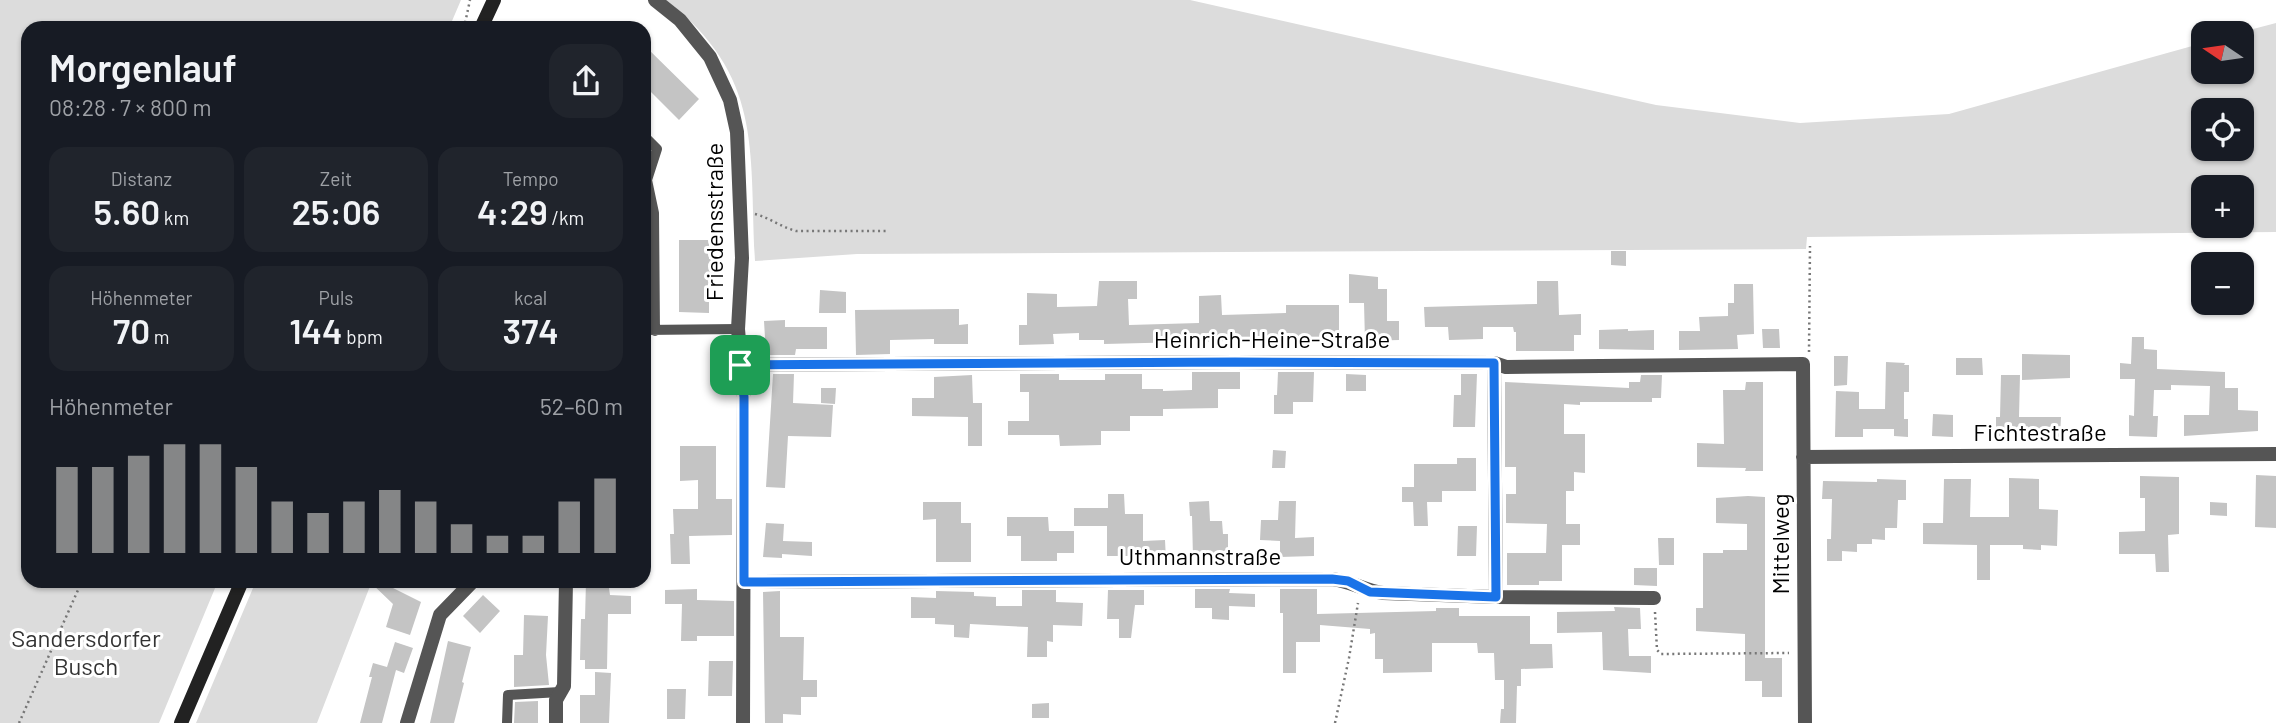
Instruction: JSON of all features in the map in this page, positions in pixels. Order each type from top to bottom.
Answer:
[{"type":"street","points":[[484,21],[494,0]]},
{"type":"street","name":"Friedensstraße","points":[[655,0],[680,20],[720,76],[730,100],[737,132],[742,212],[738,329],[744,397],[743,723]]},
{"type":"street","name":"Heinrich-Heine-Straße","points":[[740,365],[1235,362],[1494,363],[1506,367],[1803,364]]},
{"type":"street","points":[[1494,363],[1496,597]]},
{"type":"street","name":"Mittelweg","points":[[1803,364],[1805,723]]},
{"type":"street","name":"Fichtestraße","points":[[1803,457],[2276,454]]},
{"type":"street","name":"Uthmannstraße","points":[[744,582],[1332,579],[1348,581],[1370,592],[1383,593],[1654,598]]},
{"type":"street","points":[[181,723],[239,588]]},
{"type":"street","points":[[407,723],[440,615],[466,588]]},
{"type":"street","points":[[556,723],[556,700],[564,686],[566,588]]},
{"type":"lane","points":[[651,143],[657,149],[651,166]]},
{"type":"lane","points":[[651,201],[654,214],[651,302]]},
{"type":"lane","points":[[651,331],[738,329]]},
{"type":"lane","points":[[507,723],[508,695],[560,692]]},
{"type":"path","points":[[466,21],[470,0]]},
{"type":"path","points":[[742,212],[769,218],[796,231],[888,230]]},
{"type":"path","points":[[1803,364],[1809,354],[1810,246]]},
{"type":"path","points":[[1335,723],[1349,658],[1360,586]]},
{"type":"path","points":[[19,723],[79,588]]},
{"type":"path","points":[[1654,598],[1657,650],[1661,654],[1804,653]]},
{"type":"green space","name":"Sandersdorfer Busch","points":[[0,0],[461,0],[452,21],[21,21],[21,588],[215,588],[159,723],[0,723]]},
{"type":"green space","points":[[666,0],[1190,0],[1656,105],[1800,123],[1949,114],[2191,46],[2191,84],[2254,84],[2254,29],[2276,23],[2276,232],[2254,232],[2254,175],[2191,175],[2191,233],[1807,237],[1806,249],[857,254],[755,261],[750,150],[745,117],[736,87],[720,58],[698,29]]},
{"type":"green space","points":[[253,588],[369,588],[317,723],[196,723]]},
{"type":"building","points":[[651,52],[699,99],[679,120],[651,92]]},
{"type":"building","points":[[679,240],[709,240],[709,259],[716,259],[716,279],[709,279],[709,313],[679,312]]},
{"type":"building","points":[[1611,251],[1626,251],[1626,266],[1611,265]]},
{"type":"building","points":[[1349,274],[1378,277],[1378,289],[1387,289],[1387,321],[1399,321],[1399,340],[1365,341],[1364,303],[1349,303]]},
{"type":"building","points":[[1099,281],[1137,281],[1137,299],[1128,299],[1129,325],[1199,323],[1199,296],[1221,295],[1222,315],[1286,313],[1286,305],[1339,305],[1339,340],[1104,344],[1104,340],[1079,340],[1079,333],[1053,334],[1054,344],[1019,345],[1019,325],[1027,325],[1027,293],[1057,294],[1057,307],[1097,306]]},
{"type":"building","points":[[1537,281],[1558,281],[1559,315],[1581,314],[1581,335],[1574,335],[1574,351],[1516,351],[1516,332],[1513,327],[1483,327],[1483,339],[1449,340],[1448,327],[1425,327],[1424,307],[1537,304]]},
{"type":"building","points":[[1734,284],[1753,284],[1754,334],[1737,335],[1738,349],[1679,350],[1679,331],[1700,331],[1699,317],[1728,316],[1728,303],[1734,303]]},
{"type":"building","points":[[820,290],[846,292],[846,313],[819,313]]},
{"type":"building","points":[[959,309],[959,325],[968,324],[968,344],[934,344],[934,339],[890,340],[890,354],[856,355],[855,310]]},
{"type":"building","points":[[785,320],[785,327],[827,327],[827,349],[796,349],[795,355],[757,355],[756,338],[765,338],[764,321]]},
{"type":"building","points":[[1762,329],[1779,329],[1780,348],[1763,348]]},
{"type":"building","points":[[1599,330],[1654,330],[1654,350],[1599,349]]},
{"type":"building","points":[[2132,337],[2144,337],[2144,349],[2157,350],[2157,369],[2225,372],[2225,388],[2238,388],[2238,410],[2258,411],[2258,431],[2184,436],[2184,415],[2209,415],[2210,386],[2171,385],[2171,390],[2154,390],[2153,416],[2158,416],[2157,437],[2129,436],[2129,415],[2134,416],[2135,379],[2120,379],[2120,363],[2131,364]]},
{"type":"building","points":[[2022,354],[2070,355],[2070,378],[2022,380]]},
{"type":"building","points":[[1834,356],[1848,356],[1847,385],[1834,386]]},
{"type":"building","points":[[1956,358],[1982,358],[1983,375],[1956,375]]},
{"type":"building","points":[[1886,362],[1909,365],[1909,392],[1904,392],[1904,419],[1908,419],[1908,437],[1894,436],[1894,429],[1863,429],[1863,437],[1835,437],[1836,391],[1859,392],[1859,409],[1885,409]]},
{"type":"building","points":[[1192,372],[1240,372],[1240,389],[1218,389],[1218,408],[1163,409],[1163,416],[1130,416],[1130,431],[1101,431],[1101,445],[1060,446],[1059,435],[1008,435],[1008,421],[1029,421],[1029,392],[1020,392],[1020,374],[1059,374],[1059,380],[1105,380],[1105,374],[1142,374],[1142,389],[1163,391],[1192,390]]},
{"type":"building","points":[[1278,372],[1314,372],[1313,402],[1293,402],[1293,414],[1274,414]]},
{"type":"building","points":[[773,374],[794,374],[793,403],[833,405],[831,437],[788,436],[785,488],[766,487]]},
{"type":"building","points":[[1346,374],[1366,375],[1366,391],[1346,391]]},
{"type":"building","points":[[1461,374],[1477,374],[1475,427],[1453,427],[1454,395],[1461,395]]},
{"type":"building","points":[[972,375],[973,403],[982,403],[982,446],[968,446],[968,417],[912,416],[912,398],[934,398],[934,377]]},
{"type":"building","points":[[1641,375],[1662,375],[1661,398],[1652,398],[1652,402],[1564,404],[1564,434],[1585,434],[1585,473],[1574,472],[1574,491],[1566,491],[1566,524],[1580,524],[1580,545],[1562,545],[1562,581],[1539,581],[1539,585],[1507,585],[1507,553],[1546,553],[1547,524],[1506,523],[1506,494],[1516,494],[1516,467],[1505,467],[1505,382],[1629,388],[1629,382],[1640,382]]},
{"type":"building","points":[[2001,375],[2020,375],[2019,417],[2061,417],[2060,437],[1996,436],[1996,417],[2000,417]]},
{"type":"building","points":[[1746,382],[1763,382],[1763,471],[1697,467],[1697,443],[1724,444],[1723,390],[1745,390]]},
{"type":"building","points":[[821,388],[836,388],[835,404],[821,403]]},
{"type":"building","points":[[1933,414],[1953,415],[1953,437],[1932,436]]},
{"type":"building","points":[[680,446],[716,446],[716,499],[732,499],[732,535],[689,536],[690,564],[671,564],[673,509],[698,509],[698,480],[680,481]]},
{"type":"building","points":[[1273,450],[1286,451],[1285,468],[1272,468]]},
{"type":"building","points":[[1457,458],[1476,458],[1476,491],[1442,491],[1442,502],[1427,502],[1428,526],[1414,526],[1413,502],[1402,502],[1402,487],[1414,487],[1414,464],[1457,464]]},
{"type":"building","points":[[2256,475],[2276,476],[2276,528],[2255,527]]},
{"type":"building","points":[[2140,476],[2179,477],[2179,534],[2168,535],[2169,572],[2156,572],[2155,554],[2119,554],[2119,532],[2145,531],[2145,498],[2140,498]]},
{"type":"building","points":[[2009,478],[2039,479],[2039,509],[2058,510],[2057,546],[2041,545],[2041,550],[2023,549],[2023,545],[1990,545],[1990,580],[1977,580],[1977,545],[1923,544],[1923,523],[1943,523],[1944,479],[1971,479],[1970,517],[2009,517]]},
{"type":"building","points":[[1877,479],[1906,480],[1906,500],[1898,500],[1897,528],[1885,528],[1885,540],[1872,539],[1872,544],[1857,544],[1857,552],[1842,551],[1842,561],[1827,561],[1827,539],[1831,539],[1832,499],[1822,499],[1823,481],[1877,482]]},
{"type":"building","points":[[1108,494],[1124,494],[1125,514],[1143,514],[1143,541],[1165,540],[1166,560],[1153,560],[1153,556],[1107,556],[1107,526],[1074,526],[1074,508],[1108,508]]},
{"type":"building","points":[[1765,497],[1765,658],[1782,658],[1782,697],[1762,697],[1762,681],[1745,681],[1745,634],[1696,631],[1696,608],[1703,608],[1703,553],[1747,550],[1747,524],[1716,523],[1716,498]]},
{"type":"building","points":[[1209,501],[1210,521],[1222,521],[1223,534],[1228,534],[1228,557],[1193,558],[1189,502]]},
{"type":"building","points":[[1279,501],[1296,501],[1295,538],[1314,537],[1314,556],[1280,557],[1280,541],[1260,540],[1261,520],[1278,520]]},
{"type":"building","points":[[923,502],[961,502],[961,523],[971,523],[971,562],[936,562],[936,519],[923,520]]},
{"type":"building","points":[[2210,502],[2227,503],[2227,516],[2210,515]]},
{"type":"building","points":[[1007,517],[1048,517],[1049,531],[1074,531],[1074,553],[1057,553],[1057,561],[1021,561],[1021,536],[1007,536]]},
{"type":"building","points":[[766,523],[784,524],[783,541],[812,542],[812,556],[782,554],[782,558],[763,557]]},
{"type":"building","points":[[1458,526],[1477,526],[1476,556],[1457,556]]},
{"type":"building","points":[[1658,538],[1674,538],[1674,565],[1659,565]]},
{"type":"building","points":[[1634,568],[1657,568],[1657,586],[1634,585]]},
{"type":"building","points":[[376,588],[393,588],[421,602],[410,635],[386,627],[393,604]]},
{"type":"building","points":[[586,588],[609,588],[610,595],[631,596],[631,614],[608,614],[607,669],[585,669],[585,660],[580,660],[581,619],[585,619]]},
{"type":"building","points":[[697,589],[697,600],[734,601],[734,636],[697,636],[697,641],[681,641],[682,604],[665,604],[665,590]]},
{"type":"building","points":[[1195,589],[1230,589],[1229,593],[1255,594],[1255,607],[1229,606],[1229,620],[1212,619],[1212,608],[1195,608]]},
{"type":"building","points":[[1280,589],[1317,589],[1317,614],[1459,608],[1459,616],[1530,616],[1530,644],[1552,644],[1553,668],[1521,669],[1521,686],[1517,686],[1516,723],[1500,723],[1501,709],[1504,709],[1504,680],[1495,680],[1494,653],[1478,653],[1477,643],[1432,643],[1432,672],[1383,673],[1383,659],[1375,659],[1375,633],[1370,634],[1370,629],[1320,625],[1320,642],[1296,642],[1296,673],[1283,673],[1283,613],[1280,613]]},
{"type":"building","points":[[1022,590],[1056,590],[1056,602],[1083,603],[1082,626],[1053,625],[1053,642],[1047,641],[1047,657],[1027,657],[1028,627],[970,624],[969,638],[954,637],[954,625],[935,624],[935,618],[911,618],[911,597],[936,598],[936,591],[974,592],[974,596],[996,597],[996,606],[1022,606]]},
{"type":"building","points":[[1108,590],[1144,590],[1144,605],[1135,605],[1131,638],[1119,638],[1119,619],[1107,619]]},
{"type":"building","points":[[780,591],[780,637],[804,637],[803,680],[817,680],[817,697],[801,697],[801,715],[783,714],[783,723],[765,723],[763,592]]},
{"type":"building","points":[[483,595],[500,611],[480,633],[463,616]]},
{"type":"building","points":[[1614,607],[1640,608],[1641,629],[1628,629],[1629,656],[1651,656],[1651,673],[1603,670],[1602,632],[1557,633],[1557,612],[1615,611]]},
{"type":"building","points":[[524,615],[548,616],[546,655],[549,685],[514,687],[514,655],[523,655]]},
{"type":"building","points":[[448,641],[471,647],[462,682],[464,683],[454,723],[430,723]]},
{"type":"building","points":[[395,642],[413,648],[404,673],[396,670],[382,723],[360,723],[373,663],[387,667]]},
{"type":"building","points":[[709,661],[733,661],[732,696],[708,696]]},
{"type":"building","points":[[595,672],[611,673],[609,723],[580,723],[580,695],[595,695]]},
{"type":"building","points":[[667,689],[686,689],[685,719],[667,719]]},
{"type":"building","points":[[538,701],[538,723],[514,723],[515,702]]},
{"type":"building","points":[[1049,703],[1049,718],[1032,718],[1032,704]]},
{"type":"route","points":[[1494,363],[1496,597],[1370,592],[1348,581],[1332,579],[744,582],[744,397],[740,365],[1494,363]]}]
